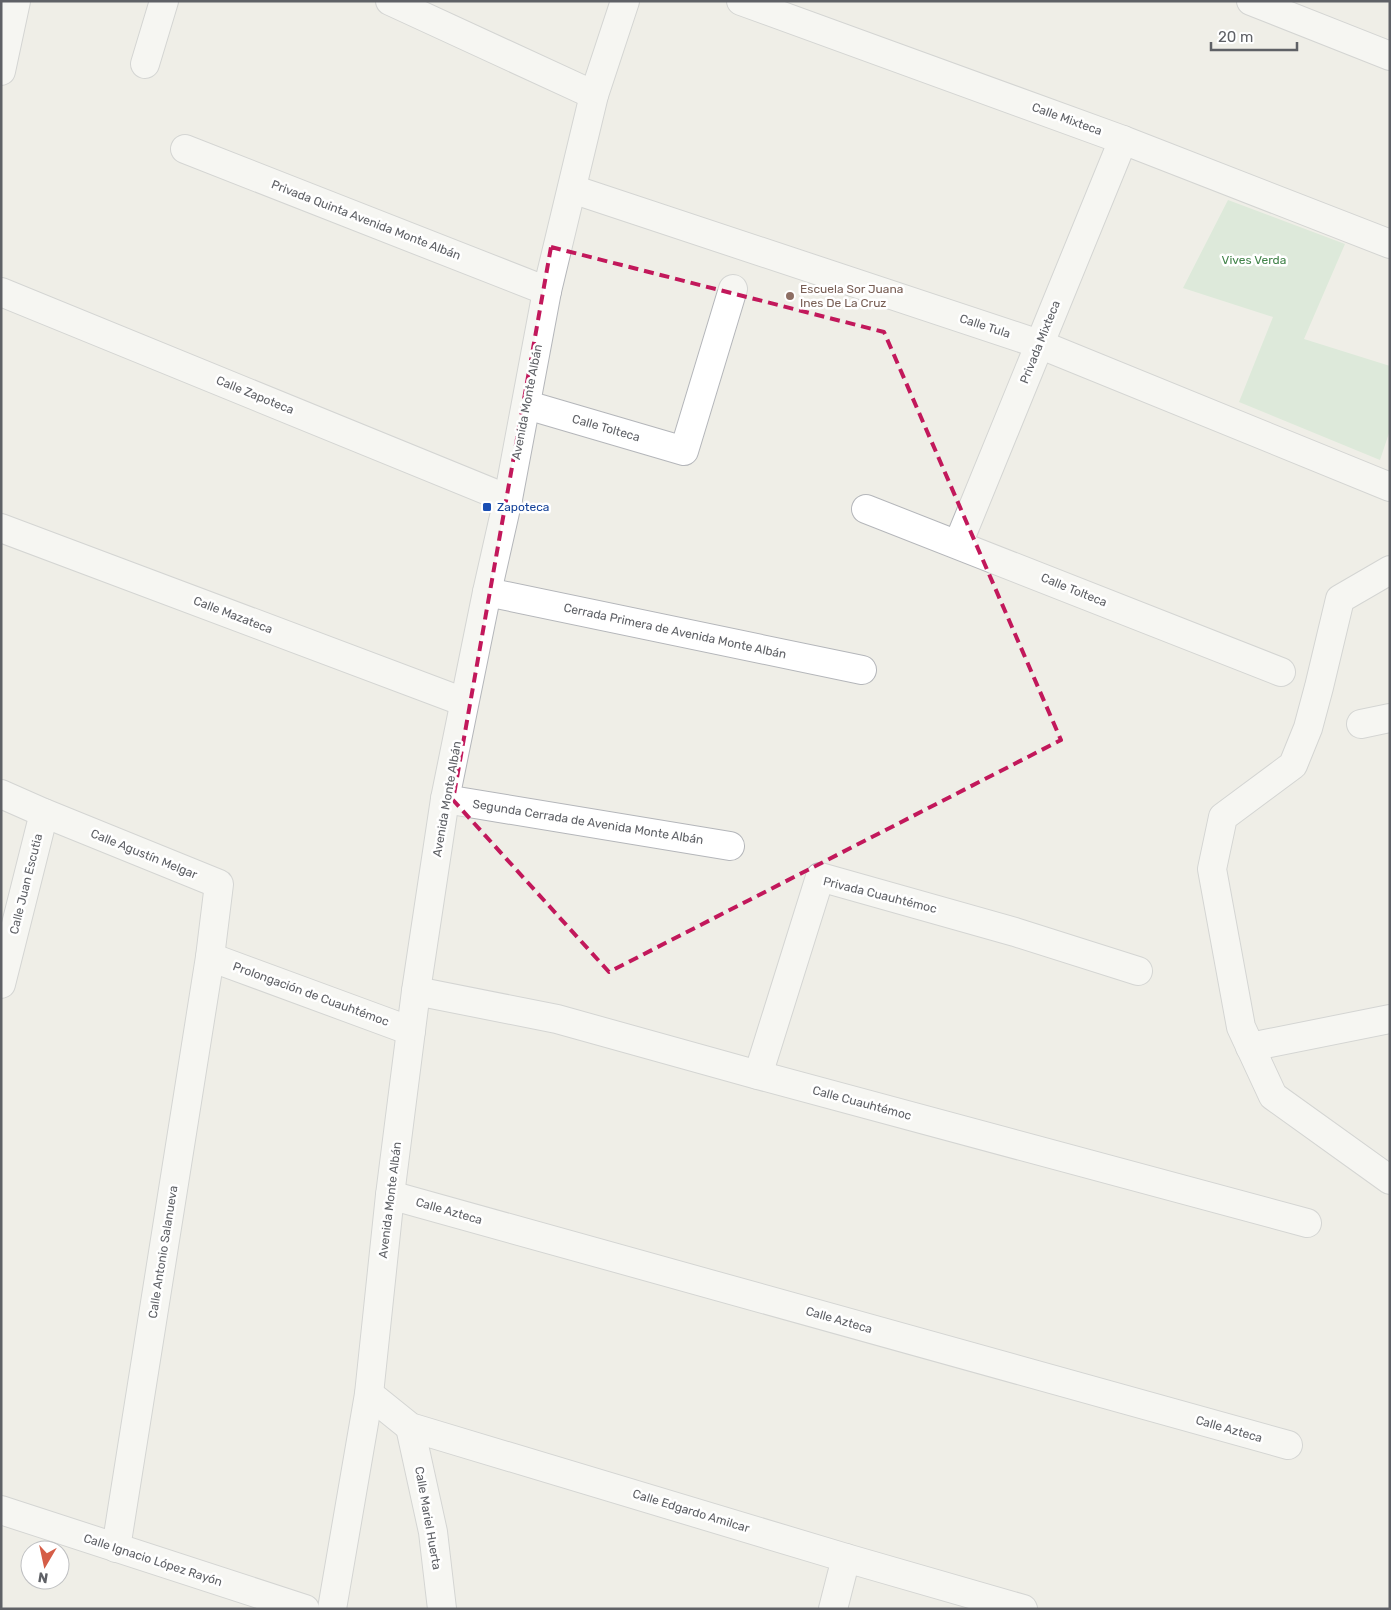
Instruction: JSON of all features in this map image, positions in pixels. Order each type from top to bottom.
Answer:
[{"type":"street","points":[[1,71],[16,1]]},
{"type":"street","points":[[145,64],[164,1]]},
{"type":"street","points":[[390,1],[594,95]]},
{"type":"street","name":"Avenida Monte Albán","points":[[332,1609],[369,1394],[390,1195],[416,991],[445,799],[527,405],[547,291],[594,95],[625,1]]},
{"type":"street","name":"Calle Mixteca","points":[[741,1],[1123,140],[1390,244]]},
{"type":"street","points":[[1251,1],[1390,56]]},
{"type":"street","name":"Privada Mixteca","points":[[958,544],[1123,140]]},
{"type":"street","name":"Privada Quinta Avenida Monte Albán","points":[[185,149],[547,291]]},
{"type":"street","name":"Calle Tula","points":[[572,189],[1039,344],[1390,487]]},
{"type":"street","name":"Calle Tolteca","points":[[527,405],[684,451],[732,289]]},
{"type":"street","name":"Calle Zapoteca","points":[[1,292],[508,499]]},
{"type":"street","name":"Calle Tolteca","points":[[866,509],[1281,672]]},
{"type":"street","name":"Calle Mazateca","points":[[1,528],[464,702]]},
{"type":"street","points":[[1390,570],[1340,599],[1310,720],[1293,765],[1223,817],[1212,870],[1240,1027],[1273,1096],[1390,1180]]},
{"type":"street","name":"Cerrada Primera de Avenida Monte Albán","points":[[487,592],[862,670]]},
{"type":"street","points":[[1361,724],[1390,718]]},
{"type":"street","name":"Calle Agustín Melgar","points":[[1,794],[44,814],[219,884],[210,957]]},
{"type":"street","name":"Segunda Cerrada de Avenida Monte Albán","points":[[445,799],[730,846]]},
{"type":"street","name":"Calle Juan Escutia","points":[[1,984],[44,814]]},
{"type":"street","name":"Privada Cuauhtémoc","points":[[758,1075],[820,877],[1015,932],[1138,971]]},
{"type":"street","name":"Prolongación de Cuauhtémoc","points":[[210,957],[411,1031]]},
{"type":"street","name":"Calle Antonio Salanueva","points":[[116,1548],[210,957]]},
{"type":"street","name":"Calle Cuauhtémoc","points":[[416,991],[557,1019],[1307,1223]]},
{"type":"street","points":[[1250,1047],[1390,1019]]},
{"type":"street","name":"Calle Azteca","points":[[390,1195],[1288,1446]]},
{"type":"street","name":"Calle Edgardo Amilcar","points":[[369,1394],[410,1427],[1023,1609]]},
{"type":"street","name":"Calle Mariel Huerta","points":[[410,1427],[433,1532],[442,1609]]},
{"type":"street","name":"Calle Ignacio López Rayón","points":[[1,1510],[305,1609]]},
{"type":"street","points":[[833,1609],[846,1558]]},
{"type":"highlighted area","points":[[551,247],[884,332],[1061,740],[609,972],[453,800]]},
{"type":"green space","name":"Vives Verda","points":[[1228,200],[1345,244],[1304,339],[1390,366],[1390,430],[1380,460],[1239,402],[1273,317],[1183,288]]},
{"type":"place","name":"Escuela Sor Juana Ines De La Cruz","points":[[790,296]]},
{"type":"place","name":"Zapoteca","points":[[487,507]]}]
